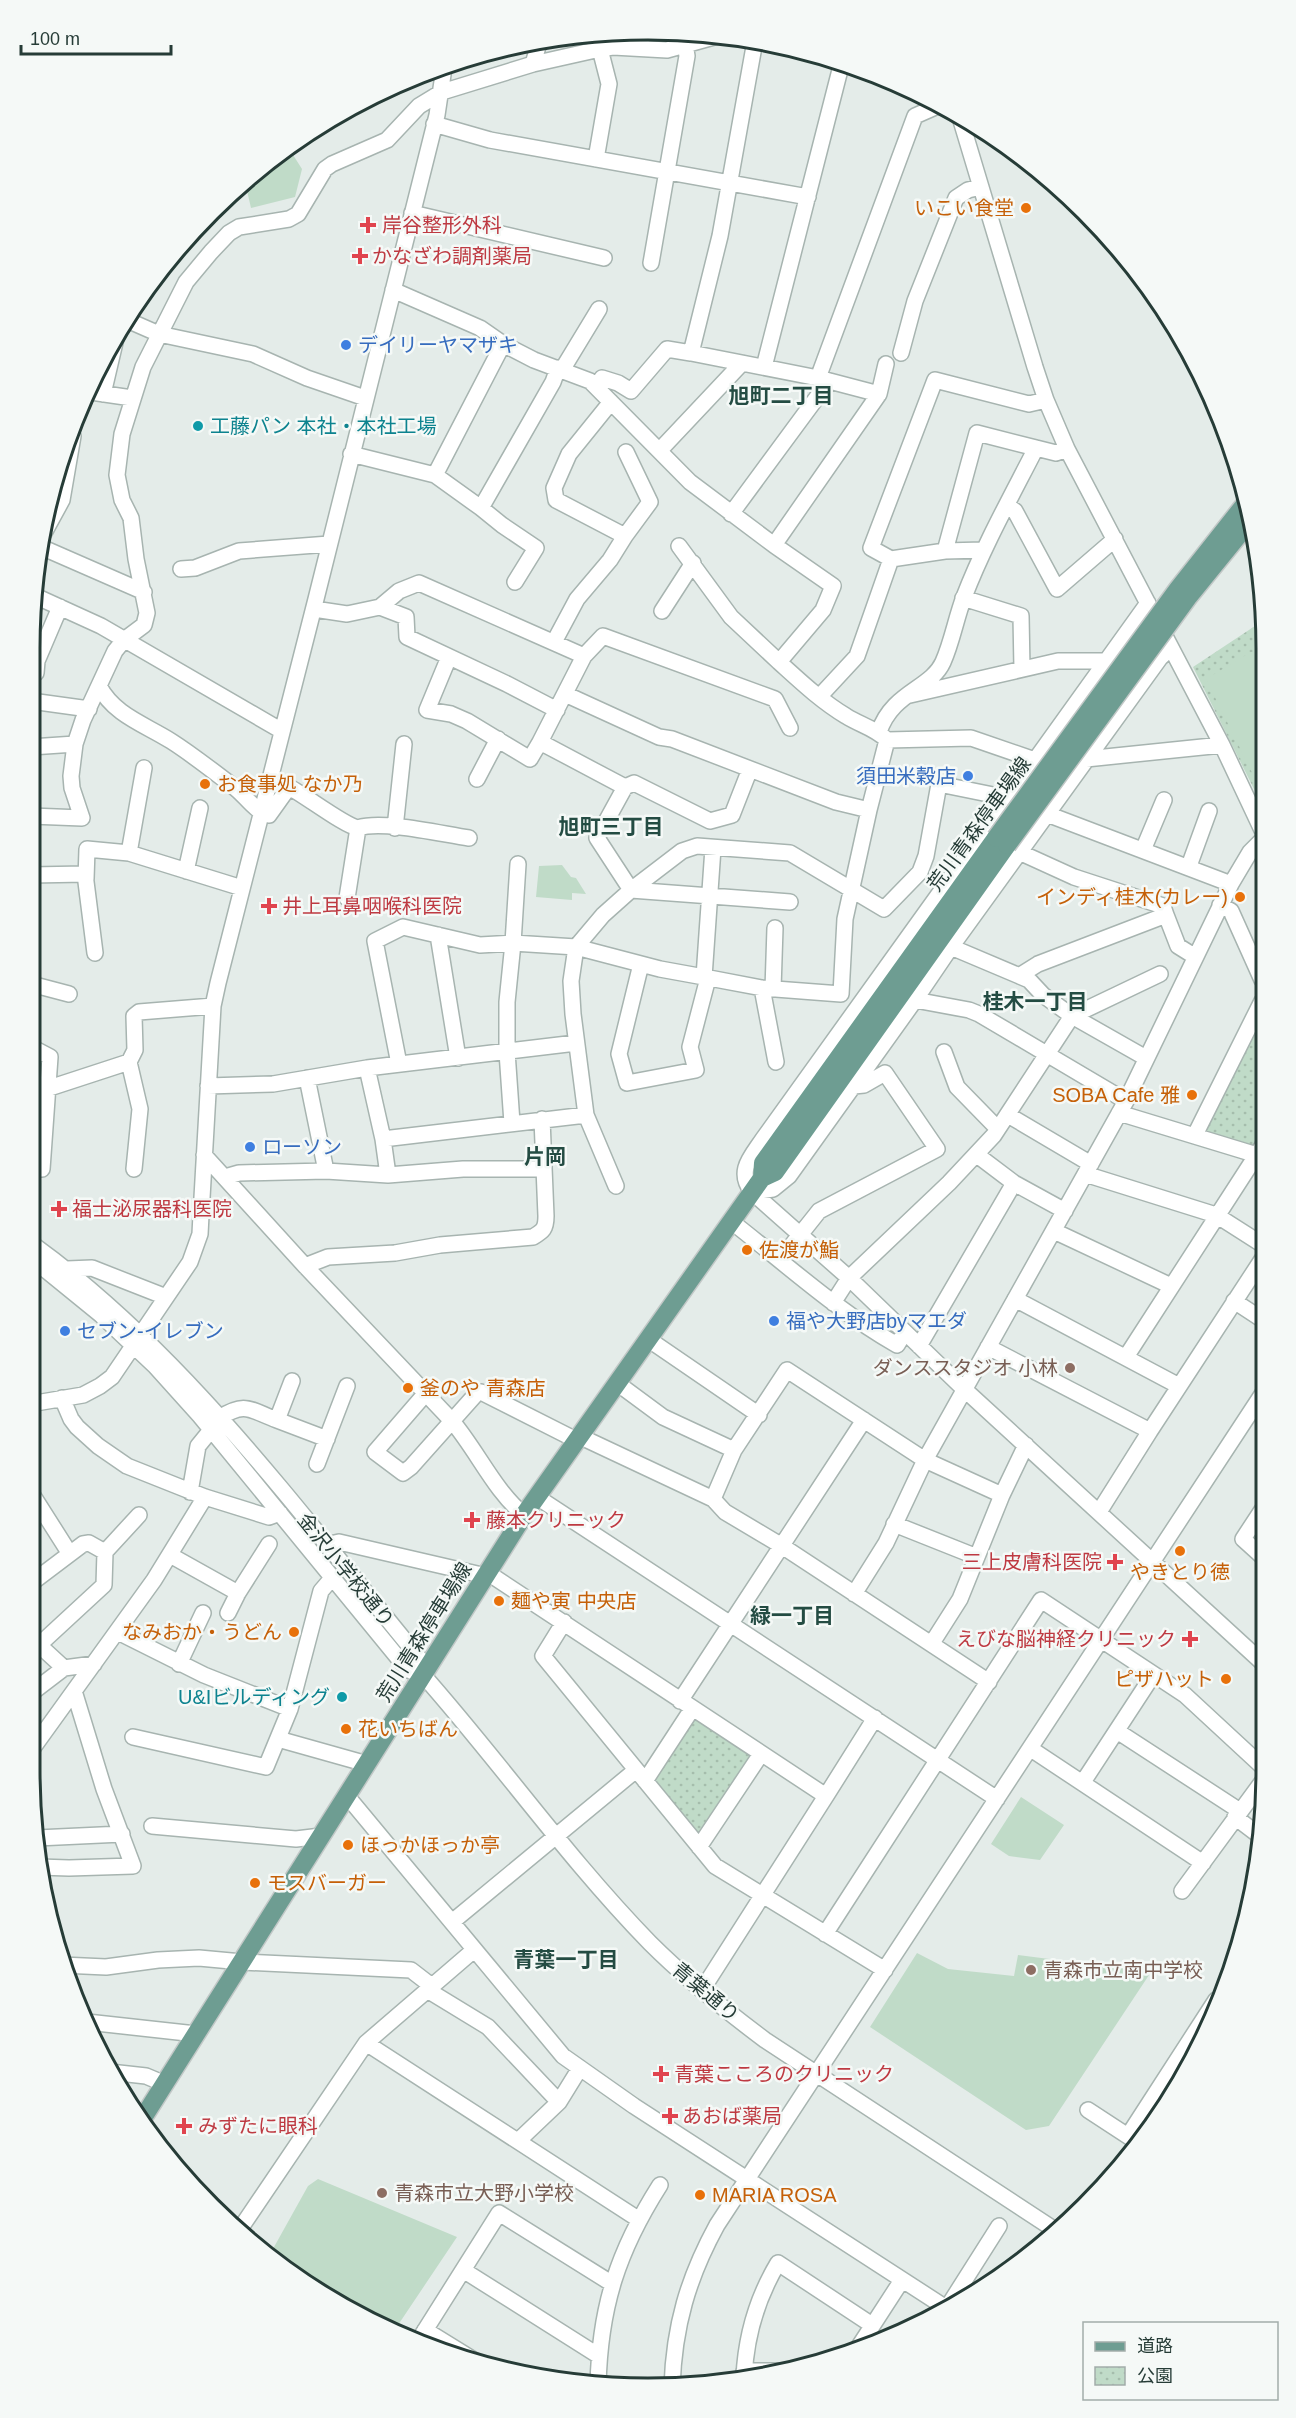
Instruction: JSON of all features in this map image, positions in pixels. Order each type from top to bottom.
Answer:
[{"type":"main road","name":"荒川青森停車場線","points":[[1007,845],[1178,589],[1240,511]]},
{"type":"main road","name":"荒川青森停車場線","points":[[146,2113],[524,1515],[577,1438],[757,1185],[775,1172],[1007,845],[1189,596],[1244,529]]},
{"type":"street","points":[[40,816],[82,818],[72,788],[71,776],[75,744],[115,651],[124,640],[144,625],[147,613],[136,559],[131,518],[122,500],[117,475],[122,434],[143,367],[186,282],[229,233],[250,224],[289,219],[298,214],[325,169],[387,140],[419,106],[442,92],[533,64],[600,49],[667,50],[692,42]]},
{"type":"street","points":[[651,263],[687,56],[685,44]]},
{"type":"street","points":[[596,159],[609,84],[600,49]]},
{"type":"street","points":[[691,353],[720,236],[753,50]]},
{"type":"street","points":[[533,64],[537,51]]},
{"type":"street","points":[[764,367],[840,72]]},
{"type":"street","points":[[40,1402],[83,1395],[106,1382],[116,1372],[186,1268],[198,1241],[213,1005],[314,609],[442,92],[443,77]]},
{"type":"street","points":[[731,514],[824,380],[915,116],[929,110]]},
{"type":"street","points":[[434,124],[489,140],[808,197]]},
{"type":"street","points":[[964,129],[1046,400],[1067,449],[1222,745],[1256,817]]},
{"type":"street","points":[[901,353],[915,301],[956,198],[968,190],[981,187]]},
{"type":"street","points":[[412,213],[604,258]]},
{"type":"street","points":[[393,290],[480,328],[503,344],[534,360],[590,381],[690,482],[833,586],[823,610],[779,662]]},
{"type":"street","points":[[481,508],[560,369],[599,309]]},
{"type":"street","points":[[135,323],[159,334],[253,354],[308,378],[365,398]]},
{"type":"street","points":[[435,475],[503,344]]},
{"type":"street","points":[[597,387],[602,378],[618,383],[631,391],[667,349],[764,367],[879,394]]},
{"type":"street","points":[[660,450],[742,363]]},
{"type":"street","points":[[774,545],[879,394],[886,364]]},
{"type":"street","points":[[983,550],[945,551],[891,559],[871,548],[935,380],[1029,404],[1046,400]]},
{"type":"street","points":[[97,393],[132,398]]},
{"type":"street","points":[[611,402],[569,454],[554,488],[556,500],[625,536]]},
{"type":"street","points":[[945,551],[977,433],[1056,453],[1067,449]]},
{"type":"street","points":[[399,1064],[375,941],[403,927],[480,945],[513,943],[576,946],[641,964],[706,978],[768,988],[841,994],[845,919],[890,711],[902,698],[939,670],[963,598],[983,550],[1036,448]]},
{"type":"street","points":[[554,642],[577,599],[594,576],[610,560],[650,502],[626,452]]},
{"type":"street","points":[[351,454],[435,475],[536,548],[515,582]]},
{"type":"street","points":[[56,510],[62,500],[67,473]]},
{"type":"street","points":[[1007,505],[1016,511],[1057,589],[1115,539]]},
{"type":"street","points":[[181,569],[195,567],[239,552],[329,544]]},
{"type":"street","points":[[679,546],[731,618],[819,697],[847,717],[883,736],[971,738],[1035,760]]},
{"type":"street","points":[[49,550],[144,592]]},
{"type":"street","points":[[819,697],[857,656],[891,559]]},
{"type":"street","points":[[662,611],[693,563]]},
{"type":"street","points":[[314,609],[348,614],[380,606],[399,591],[419,583],[584,656]]},
{"type":"street","points":[[963,598],[1021,616],[1022,669]]},
{"type":"street","points":[[43,599],[101,626],[282,731]]},
{"type":"street","points":[[1148,603],[763,1139],[748,1163],[744,1174],[746,1184],[773,1189],[789,1176],[951,947],[1007,845],[1047,814],[1160,658],[1171,648]]},
{"type":"street","points":[[380,606],[406,617],[407,637],[557,710]]},
{"type":"street","points":[[40,654],[60,607]]},
{"type":"street","points":[[449,657],[427,710],[450,714],[530,759],[584,656],[603,636],[775,699],[790,728]]},
{"type":"street","points":[[902,698],[1058,661],[1106,661]]},
{"type":"street","points":[[99,686],[106,700],[118,710],[171,741],[239,790],[261,813],[269,815],[289,787],[335,815],[350,827],[358,828],[367,825],[469,838]]},
{"type":"street","points":[[565,694],[659,737],[672,739],[836,802],[869,810]]},
{"type":"street","points":[[40,702],[89,709]]},
{"type":"street","points":[[477,778],[498,739]]},
{"type":"street","points":[[540,742],[625,788]]},
{"type":"street","points":[[40,746],[75,744]]},
{"type":"street","points":[[395,828],[404,744]]},
{"type":"street","points":[[1086,759],[1222,745]]},
{"type":"street","points":[[129,853],[144,768]]},
{"type":"street","points":[[631,890],[597,838],[625,788],[634,783],[710,821],[732,815],[750,769]]},
{"type":"street","points":[[616,1186],[586,1115],[576,1043],[572,981],[576,946],[603,915],[682,851],[697,846],[790,853],[884,909],[920,872],[926,855],[939,784],[1008,798]]},
{"type":"street","points":[[1143,850],[1164,800]]},
{"type":"street","points":[[186,871],[201,808]]},
{"type":"street","points":[[1189,866],[1209,811]]},
{"type":"street","points":[[1047,814],[1189,866],[1231,884]]},
{"type":"street","points":[[347,898],[358,828]]},
{"type":"street","points":[[1007,845],[1074,876],[1163,906],[1178,946],[1194,956]]},
{"type":"street","points":[[854,1594],[886,1543],[925,1460],[1122,1107],[1220,905],[1250,852],[1256,846]]},
{"type":"street","points":[[641,964],[619,1054],[627,1083],[696,1071],[690,1047],[706,978],[713,848]]},
{"type":"street","points":[[95,953],[86,879],[87,849],[129,853],[242,888]]},
{"type":"street","points":[[512,1123],[507,1052],[507,1002],[518,864]]},
{"type":"street","points":[[40,875],[85,874],[86,879]]},
{"type":"street","points":[[631,890],[790,902]]},
{"type":"street","points":[[1220,905],[1231,910],[1256,966]]},
{"type":"street","points":[[1019,976],[1038,964],[1166,915]]},
{"type":"street","points":[[775,928],[768,988],[776,1062]]},
{"type":"street","points":[[438,935],[458,1058]]},
{"type":"street","points":[[951,947],[1029,981],[1043,995],[1072,1016],[1146,1058]]},
{"type":"street","points":[[833,1303],[849,1278],[977,1155],[1008,1115],[1072,1016],[1160,974]]},
{"type":"street","points":[[40,986],[69,994]]},
{"type":"street","points":[[915,1000],[969,1010],[1047,1056],[1122,1107],[1195,1135],[1256,1149]]},
{"type":"street","points":[[134,1169],[140,1109],[129,1062],[135,1050],[134,1016],[139,1012],[213,1005]]},
{"type":"street","points":[[1195,1135],[1256,1013]]},
{"type":"street","points":[[208,1086],[273,1084],[367,1068],[576,1043]]},
{"type":"street","points":[[40,1052],[50,1057],[42,1169]]},
{"type":"street","points":[[944,1052],[957,1087],[998,1129]]},
{"type":"street","points":[[40,1091],[129,1062]]},
{"type":"street","points":[[367,1068],[383,1139],[388,1175]]},
{"type":"street","points":[[780,1260],[819,1211],[937,1149],[885,1073],[864,1085],[854,1086]]},
{"type":"street","points":[[307,1078],[326,1171]]},
{"type":"street","points":[[383,1139],[586,1115]]},
{"type":"street","points":[[1008,1115],[1088,1169],[1216,1215],[1256,1241]]},
{"type":"street","points":[[305,1266],[337,1256],[395,1253],[440,1245],[533,1237],[546,1226],[542,1119]]},
{"type":"street","points":[[204,1155],[305,1266],[452,1421],[473,1448],[494,1483],[510,1503],[524,1515]]},
{"type":"street","points":[[977,1155],[1014,1182],[1065,1211]]},
{"type":"street","points":[[1125,1357],[1256,1156]]},
{"type":"street","points":[[225,1177],[239,1173],[326,1171],[388,1175],[463,1168],[544,1169]]},
{"type":"street","points":[[919,1346],[1014,1182]]},
{"type":"street","points":[[757,1185],[800,1233],[964,1389],[1256,1657]]},
{"type":"street","points":[[732,1222],[869,1329],[897,1345],[905,1332]]},
{"type":"street","points":[[1053,1231],[1171,1286]]},
{"type":"street","name":"金沢小学校通り","points":[[40,1250],[67,1269],[137,1339],[215,1424],[326,1545],[420,1659],[423,1675],[408,1670],[280,1513],[215,1424]]},
{"type":"street","name":"金沢小学校通り","points":[[40,1265],[137,1339]]},
{"type":"street","points":[[67,1269],[92,1268],[166,1297]]},
{"type":"street","points":[[1099,1512],[1256,1268]]},
{"type":"street","points":[[1015,1299],[1179,1386]]},
{"type":"street","points":[[1234,1301],[1256,1315]]},
{"type":"street","points":[[648,1340],[759,1415]]},
{"type":"street","points":[[988,1347],[1150,1431]]},
{"type":"street","points":[[713,1498],[734,1450],[787,1370],[925,1460],[1002,1495]]},
{"type":"street","points":[[277,1420],[292,1380]]},
{"type":"street","points":[[617,1383],[663,1417],[734,1450]]},
{"type":"street","points":[[317,1464],[347,1386]]},
{"type":"street","points":[[426,1393],[375,1452],[403,1473],[477,1393],[482,1392],[577,1438],[713,1498],[725,1512],[782,1546],[989,1682]]},
{"type":"street","points":[[62,1398],[71,1419],[98,1446],[146,1475],[198,1495],[269,1517],[280,1513]]},
{"type":"street","points":[[673,2377],[676,2334],[694,2268],[717,2225],[1256,1404]]},
{"type":"street","points":[[40,1738],[118,1632],[170,1555],[198,1495],[198,1446],[215,1424],[242,1407],[327,1439]]},
{"type":"street","points":[[452,1922],[556,1836],[640,1776],[686,1705],[732,1623],[864,1420]]},
{"type":"street","points":[[932,1643],[960,1599],[1002,1495],[1026,1445]]},
{"type":"street","points":[[537,1497],[997,1799]]},
{"type":"street","points":[[40,1507],[70,1554]]},
{"type":"street","points":[[40,1643],[104,1585],[105,1552],[139,1515]]},
{"type":"street","points":[[1256,1519],[1243,1539],[1256,1551]]},
{"type":"street","points":[[894,1524],[977,1557]]},
{"type":"street","points":[[326,1545],[339,1542],[487,1574],[825,1796]]},
{"type":"street","points":[[40,1576],[83,1544],[89,1543],[105,1552]]},
{"type":"street","points":[[228,1613],[269,1544]]},
{"type":"street","points":[[170,1555],[238,1593]]},
{"type":"street","points":[[133,1737],[266,1767],[290,1709],[321,1591],[333,1577]]},
{"type":"street","points":[[825,1934],[1041,1600],[1185,1695],[1256,1762]]},
{"type":"street","points":[[179,1664],[203,1613]]},
{"type":"street","points":[[564,1623],[543,1656],[720,1870],[885,1970]]},
{"type":"street","points":[[118,1632],[179,1664],[290,1709]]},
{"type":"street","points":[[40,1645],[64,1668]]},
{"type":"street","points":[[40,1686],[64,1668],[94,1664]]},
{"type":"street","name":"青葉通り","points":[[423,1675],[556,1836],[638,1930],[702,1990],[765,2040],[1050,2226]]},
{"type":"street","points":[[1083,1782],[1154,1675]]},
{"type":"street","points":[[49,1868],[134,1866],[104,1789],[74,1691]]},
{"type":"street","points":[[702,1990],[875,1718]]},
{"type":"street","points":[[1118,1731],[1238,1814],[1252,1828]]},
{"type":"street","points":[[278,1739],[367,1764]]},
{"type":"street","points":[[1031,1749],[1203,1863]]},
{"type":"street","points":[[699,1847],[761,1754]]},
{"type":"street","points":[[1182,1891],[1255,1791]]},
{"type":"street","points":[[347,1796],[562,2056],[634,2106],[939,2303]]},
{"type":"street","points":[[152,1826],[296,1839],[321,1836]]},
{"type":"street","points":[[45,1839],[122,1834]]},
{"type":"street","points":[[244,2224],[366,2043],[474,1950]]},
{"type":"street","points":[[73,1966],[106,1967],[158,1960],[199,1958],[411,1970],[431,1989],[488,2027],[559,2102]]},
{"type":"street","points":[[96,2023],[196,2034]]},
{"type":"street","points":[[366,2043],[638,2219]]},
{"type":"street","points":[[1152,2110],[1191,2043]]},
{"type":"street","points":[[518,2141],[559,2102],[580,2068]]},
{"type":"street","points":[[122,2073],[146,2076],[165,2084]]},
{"type":"street","points":[[1088,2110],[1131,2138]]},
{"type":"street","points":[[598,2375],[599,2356],[611,2283],[638,2219],[660,2185]]},
{"type":"street","points":[[423,2333],[499,2213],[611,2283]]},
{"type":"street","points":[[955,2294],[999,2226]]},
{"type":"street","points":[[745,2369],[753,2316],[766,2283],[778,2263],[873,2325]]},
{"type":"street","points":[[463,2270],[599,2356]]},
{"type":"street","points":[[865,2336],[902,2280]]},
{"type":"green space","points":[[293,155],[302,169],[295,197],[251,208],[247,191]]},
{"type":"green space","points":[[1255,626],[1256,793],[1193,667]]},
{"type":"green space","points":[[1251,652],[1256,652],[1256,781],[1206,679]]},
{"type":"green space","points":[[562,865],[571,877],[576,878],[586,894],[572,893],[572,900],[536,897],[539,866]]},
{"type":"green space","points":[[1256,1024],[1256,1146],[1251,1147],[1203,1134]]},
{"type":"green space","points":[[695,1719],[751,1756],[703,1832],[696,1833],[654,1783],[653,1778],[691,1720]]},
{"type":"green space","points":[[1021,1797],[1064,1825],[1040,1860],[1009,1856],[991,1844]]},
{"type":"green space","points":[[917,1953],[948,1969],[1014,1976],[1018,1955],[1151,1972],[1049,2126],[1026,2130],[870,2027]]},
{"type":"green space","points":[[318,2179],[457,2237],[399,2324],[344,2296],[273,2248],[308,2186]]},
{"type":"place","name":"いこい食堂","points":[[1026,208]]},
{"type":"place","name":"岸谷整形外科","points":[[368,225]]},
{"type":"place","name":"かなざわ調剤薬局","points":[[360,256]]},
{"type":"place","name":"デイリーヤマザキ","points":[[346,345]]},
{"type":"place","name":"工藤パン 本社・本社工場","points":[[198,426]]},
{"type":"place","name":"須田米穀店","points":[[968,776]]},
{"type":"place","name":"お食事処 なか乃","points":[[205,784]]},
{"type":"place","name":"インディ桂木(カレー)","points":[[1240,897]]},
{"type":"place","name":"井上耳鼻咽喉科医院","points":[[269,906]]},
{"type":"place","name":"SOBA Cafe 雅","points":[[1192,1095]]},
{"type":"place","name":"ローソン","points":[[250,1147]]},
{"type":"place","name":"福士泌尿器科医院","points":[[59,1209]]},
{"type":"place","name":"佐渡が鮨","points":[[747,1250]]},
{"type":"place","name":"福や大野店byマエダ","points":[[774,1321]]},
{"type":"place","name":"セブン-イレブン","points":[[65,1331]]},
{"type":"place","name":"ダンススタジオ 小林","points":[[1070,1368]]},
{"type":"place","name":"釜のや 青森店","points":[[408,1388]]},
{"type":"place","name":"藤本クリニック","points":[[472,1520]]},
{"type":"place","name":"やきとり徳","points":[[1180,1551]]},
{"type":"place","name":"三上皮膚科医院","points":[[1115,1562]]},
{"type":"place","name":"麺や寅 中央店","points":[[499,1601]]},
{"type":"place","name":"なみおか・うどん","points":[[294,1632]]},
{"type":"place","name":"えびな脳神経クリニック","points":[[1190,1639]]},
{"type":"place","name":"ピザハット","points":[[1226,1679]]},
{"type":"place","name":"U&Iビルディング","points":[[342,1697]]},
{"type":"place","name":"花いちばん","points":[[346,1729]]},
{"type":"place","name":"ほっかほっか亭","points":[[348,1845]]},
{"type":"place","name":"モスバーガー","points":[[255,1883]]},
{"type":"place","name":"青森市立南中学校","points":[[1031,1970]]},
{"type":"place","name":"青葉こころのクリニック","points":[[661,2074]]},
{"type":"place","name":"あおば薬局","points":[[670,2116]]},
{"type":"place","name":"みずたに眼科","points":[[184,2126]]},
{"type":"place","name":"青森市立大野小学校","points":[[382,2193]]},
{"type":"place","name":"MARIA ROSA","points":[[700,2195]]},
{"type":"district","name":"旭町二丁目","points":[[781,396]]},
{"type":"district","name":"旭町三丁目","points":[[611,827]]},
{"type":"district","name":"桂木一丁目","points":[[1035,1002]]},
{"type":"district","name":"片岡","points":[[545,1157]]},
{"type":"district","name":"緑一丁目","points":[[792,1616]]},
{"type":"district","name":"青葉一丁目","points":[[566,1960]]}]
